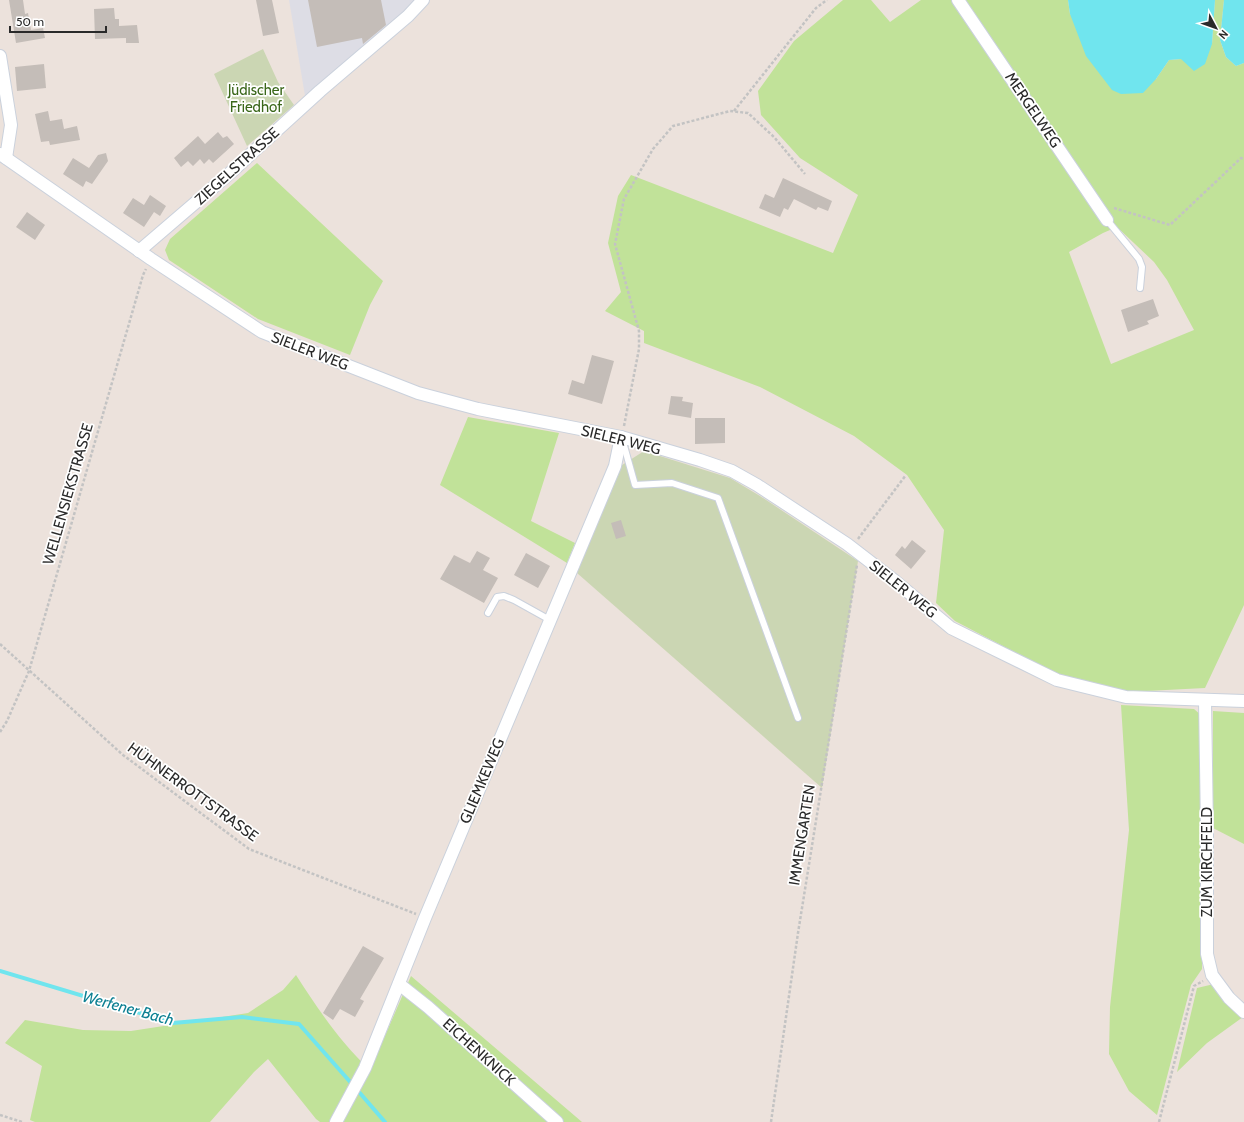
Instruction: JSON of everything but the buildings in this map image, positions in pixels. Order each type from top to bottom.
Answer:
[{"type":"street","name":"ZIEGELSTRASSE","points":[[139,251],[230,173],[320,91],[408,16],[423,0]]},
{"type":"street","name":"MERGELWEG","points":[[958,0],[1108,220]]},
{"type":"street","points":[[0,56],[11,125],[3,156]]},
{"type":"street","name":"SIELER WEG","points":[[3,156],[139,251],[262,332],[418,393],[478,409],[621,437],[732,471],[757,485],[855,550],[951,628],[1056,680],[1126,697],[1244,701]]},
{"type":"street","name":"GLIEMKEWEG","points":[[336,1122],[365,1068],[425,918],[615,466],[621,437]]},
{"type":"street","name":"ZUM KIRCHFELD","points":[[1205,700],[1207,954],[1212,975],[1229,998],[1244,1012]]},
{"type":"street","name":"EICHENKNICK","points":[[399,984],[428,1007],[557,1122]]},
{"type":"lane","points":[[1108,220],[1139,259],[1142,267],[1140,288]]},
{"type":"lane","points":[[621,437],[635,485],[672,482],[718,498],[798,718]]},
{"type":"lane","points":[[488,613],[497,597],[504,596],[550,620]]},
{"type":"path","points":[[733,112],[816,8],[827,0]]},
{"type":"path","points":[[621,437],[639,349],[639,331],[615,244],[624,199],[653,149],[673,126],[733,112],[748,112],[774,137],[805,174]]},
{"type":"path","points":[[1096,202],[1170,225],[1241,158],[1244,158]]},
{"type":"path","name":"WELLENSIEKSTRASSE","points":[[0,732],[8,721],[30,671],[143,275],[151,259]]},
{"type":"path","points":[[855,550],[906,475]]},
{"type":"path","name":"IMMENGARTEN","points":[[771,1122],[855,550]]},
{"type":"path","name":"HÜHNERROTTSTRASSE","points":[[0,644],[123,755],[249,849],[425,918]]},
{"type":"path","points":[[1159,1122],[1194,986],[1212,975]]},
{"type":"path","points":[[0,1115],[22,1122]]},
{"type":"shaded area","points":[[289,0],[420,0],[409,12],[305,96]]},
{"type":"green space","points":[[843,0],[871,0],[890,22],[921,0],[1068,0],[1070,14],[1156,79],[1169,60],[1181,59],[1212,44],[1215,0],[1224,0],[1220,40],[1226,57],[1236,66],[1244,63],[1244,605],[1205,688],[1127,692],[1058,675],[955,621],[936,603],[944,530],[907,475],[854,436],[760,387],[644,343],[644,331],[605,311],[621,292],[608,243],[618,196],[631,175],[833,253],[858,195],[800,158],[761,115],[758,91],[794,41]],"holes":[[[1117,227],[1154,262],[1167,280],[1194,330],[1111,364],[1069,252]]]},
{"type":"green space","name":"Jüdischer Friedhof","points":[[263,49],[278,82],[294,105],[247,146],[214,74]]},
{"type":"green space","points":[[257,163],[383,281],[370,305],[350,355],[258,319],[169,260],[165,250],[170,239]]},
{"type":"green space","points":[[468,417],[559,433],[531,521],[575,543],[567,563],[440,485]]},
{"type":"green space","points":[[644,451],[730,478],[760,496],[858,561],[822,788],[577,573],[619,467]]},
{"type":"green space","points":[[1121,705],[1194,709],[1202,716],[1202,969],[1191,985],[1157,1115],[1129,1091],[1109,1054],[1110,1007],[1129,830]]},
{"type":"green space","points":[[1213,711],[1244,713],[1244,844],[1213,828]]},
{"type":"green space","points":[[296,975],[339,1037],[370,1070],[411,976],[582,1122],[320,1122],[268,1059],[254,1072],[210,1122],[35,1122],[30,1120],[42,1066],[5,1043],[25,1020],[83,1030],[131,1031],[248,1013],[283,990]]},
{"type":"green space","points":[[1214,984],[1243,1017],[1207,1043],[1177,1072],[1197,988]]},
{"type":"water","points":[[1068,0],[1215,0],[1212,44],[1205,64],[1194,71],[1181,59],[1169,60],[1156,79],[1143,93],[1121,94],[1112,90],[1086,56],[1070,14]]},
{"type":"water","points":[[1224,0],[1244,0],[1244,63],[1236,66],[1226,57],[1220,40]]},
{"type":"waterway","name":"Werfener Bach","points":[[0,971],[173,1023],[242,1017],[299,1024],[352,1084]]},
{"type":"waterway","name":"Werfener Bach","points":[[359,1092],[385,1122]]}]
